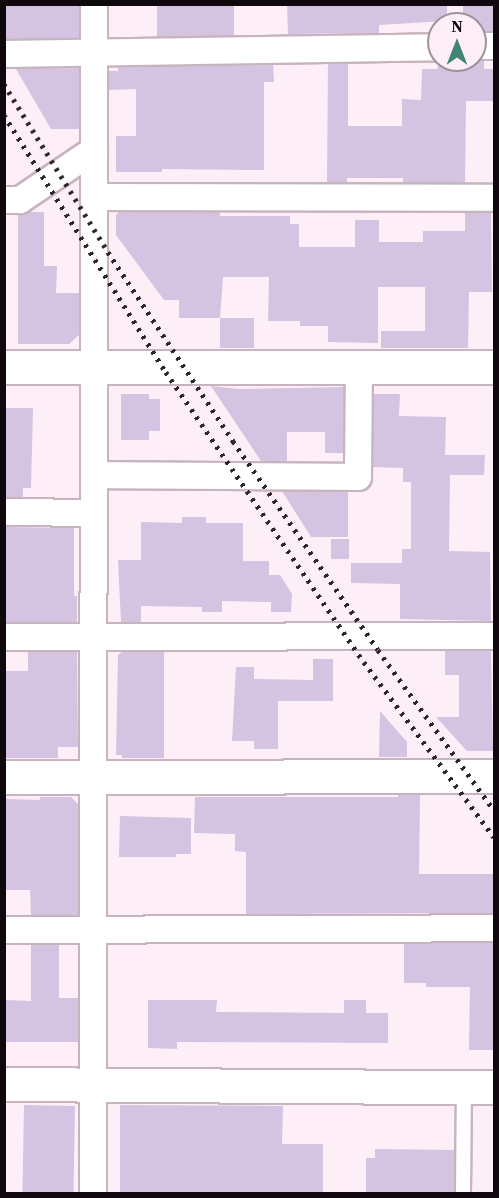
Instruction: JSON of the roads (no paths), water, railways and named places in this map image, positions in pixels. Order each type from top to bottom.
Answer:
[{"type":"street","points":[[93,1194],[94,4]]},
{"type":"street","points":[[4,54],[427,46]]},
{"type":"street","points":[[4,200],[20,200],[94,150]]},
{"type":"street","points":[[94,197],[495,198]]},
{"type":"street","points":[[4,367],[495,367]]},
{"type":"street","points":[[94,475],[358,477],[359,367]]},
{"type":"street","points":[[4,512],[94,513]]},
{"type":"street","points":[[4,637],[495,636]]},
{"type":"street","points":[[4,777],[495,776]]},
{"type":"street","points":[[4,930],[495,928]]},
{"type":"street","points":[[4,1084],[479,1087]]},
{"type":"lane","points":[[463,1194],[479,1087]]},
{"type":"railway","points":[[4,84],[108,252],[233,441],[378,650],[494,810]]},
{"type":"railway","points":[[4,115],[166,372],[364,662],[494,837]]}]
